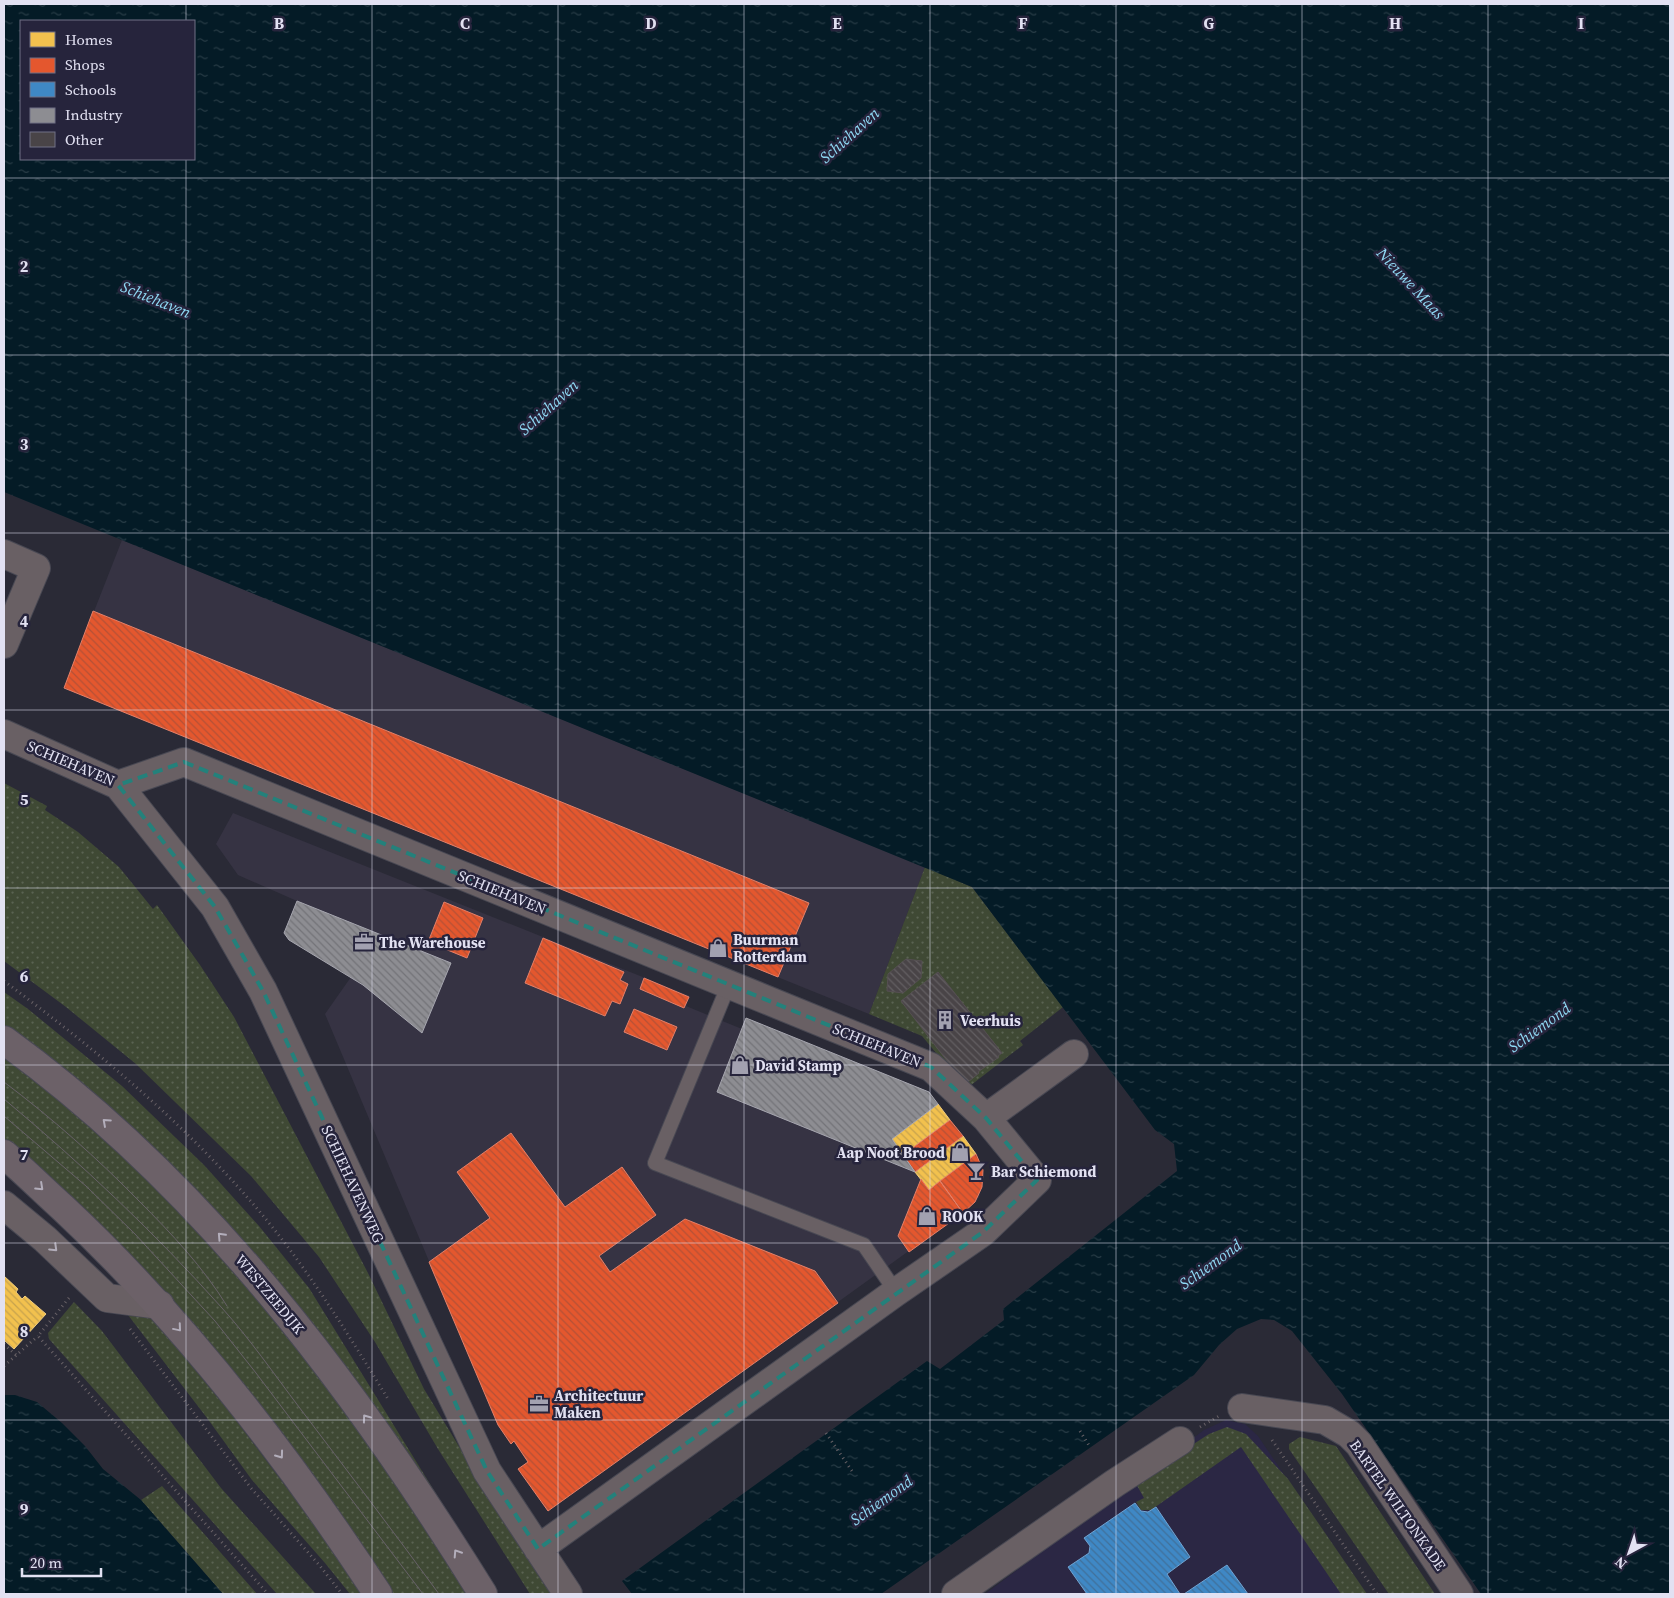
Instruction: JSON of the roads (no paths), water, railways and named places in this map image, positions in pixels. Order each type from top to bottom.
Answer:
[{"type":"main road","name":"WESTZEEDIJK","points":[[4,1040],[54,1078],[133,1147],[189,1202],[230,1246],[318,1353],[377,1434],[483,1594]]},
{"type":"main road","points":[[4,1154],[84,1228],[160,1305],[243,1405],[378,1594]]},
{"type":"street","points":[[4,554],[36,568],[4,644]]},
{"type":"street","name":"SCHIEHAVEN","points":[[4,734],[118,785],[184,762],[931,1067],[986,1118]]},
{"type":"street","name":"SCHIEHAVENWEG","points":[[118,785],[215,907],[263,991],[487,1471],[568,1594]]},
{"type":"street","points":[[538,1549],[896,1292],[983,1232],[1038,1180],[986,1118],[1074,1054]]},
{"type":"street","points":[[4,1204],[45,1239],[106,1298],[160,1305]]},
{"type":"street","name":"BARTEL WILTONKADE","points":[[1242,1408],[1325,1420],[1349,1434],[1359,1444],[1459,1594]]},
{"type":"street","points":[[956,1594],[1107,1488],[1180,1440]]},
{"type":"lane","points":[[728,984],[655,1163],[864,1245],[896,1292]]},
{"type":"water","points":[[4,4],[1670,4],[1670,1594],[1481,1594],[1342,1394],[1292,1331],[1274,1320],[1261,1319],[1237,1329],[1219,1345],[1194,1375],[881,1594],[632,1594],[622,1581],[927,1361],[940,1369],[1004,1320],[1003,1309],[1177,1171],[1174,1144],[1155,1130],[972,887],[4,492]]},
{"type":"water","points":[[4,1395],[15,1395],[37,1402],[62,1423],[85,1446],[103,1469],[141,1500],[223,1594],[4,1594]]},
{"type":"tram line","points":[[4,1082],[57,1124],[123,1185],[186,1251],[208,1278],[227,1306]]},
{"type":"tram line","points":[[4,1099],[117,1200],[171,1253],[222,1308],[262,1357],[439,1594]]},
{"type":"tram line","points":[[4,1116],[86,1186],[135,1234],[215,1321],[423,1594]]},
{"type":"place","name":"The Warehouse","points":[[364,942]]},
{"type":"place","name":"Buurman Rotterdam","points":[[718,948]]},
{"type":"place","name":"Veerhuis","points":[[945,1020]]},
{"type":"place","name":"David Stamp","points":[[740,1065]]},
{"type":"place","name":"Aap Noot Brood","points":[[960,1152]]},
{"type":"place","name":"Bar Schiemond","points":[[976,1171]]},
{"type":"place","name":"ROOK","points":[[927,1216]]},
{"type":"place","name":"Architectuur Maken","points":[[539,1404]]},
{"type":"water label","name":"Schiehaven","points":[[849,135]]},
{"type":"water label","name":"Nieuwe Maas","points":[[1411,283]]},
{"type":"water label","name":"Schiehaven","points":[[156,299]]},
{"type":"water label","name":"Schiehaven","points":[[548,407]]},
{"type":"water label","name":"Schiemond","points":[[1539,1027]]},
{"type":"water label","name":"Schiemond","points":[[1210,1264]]},
{"type":"water label","name":"Schiemond","points":[[881,1500]]}]
